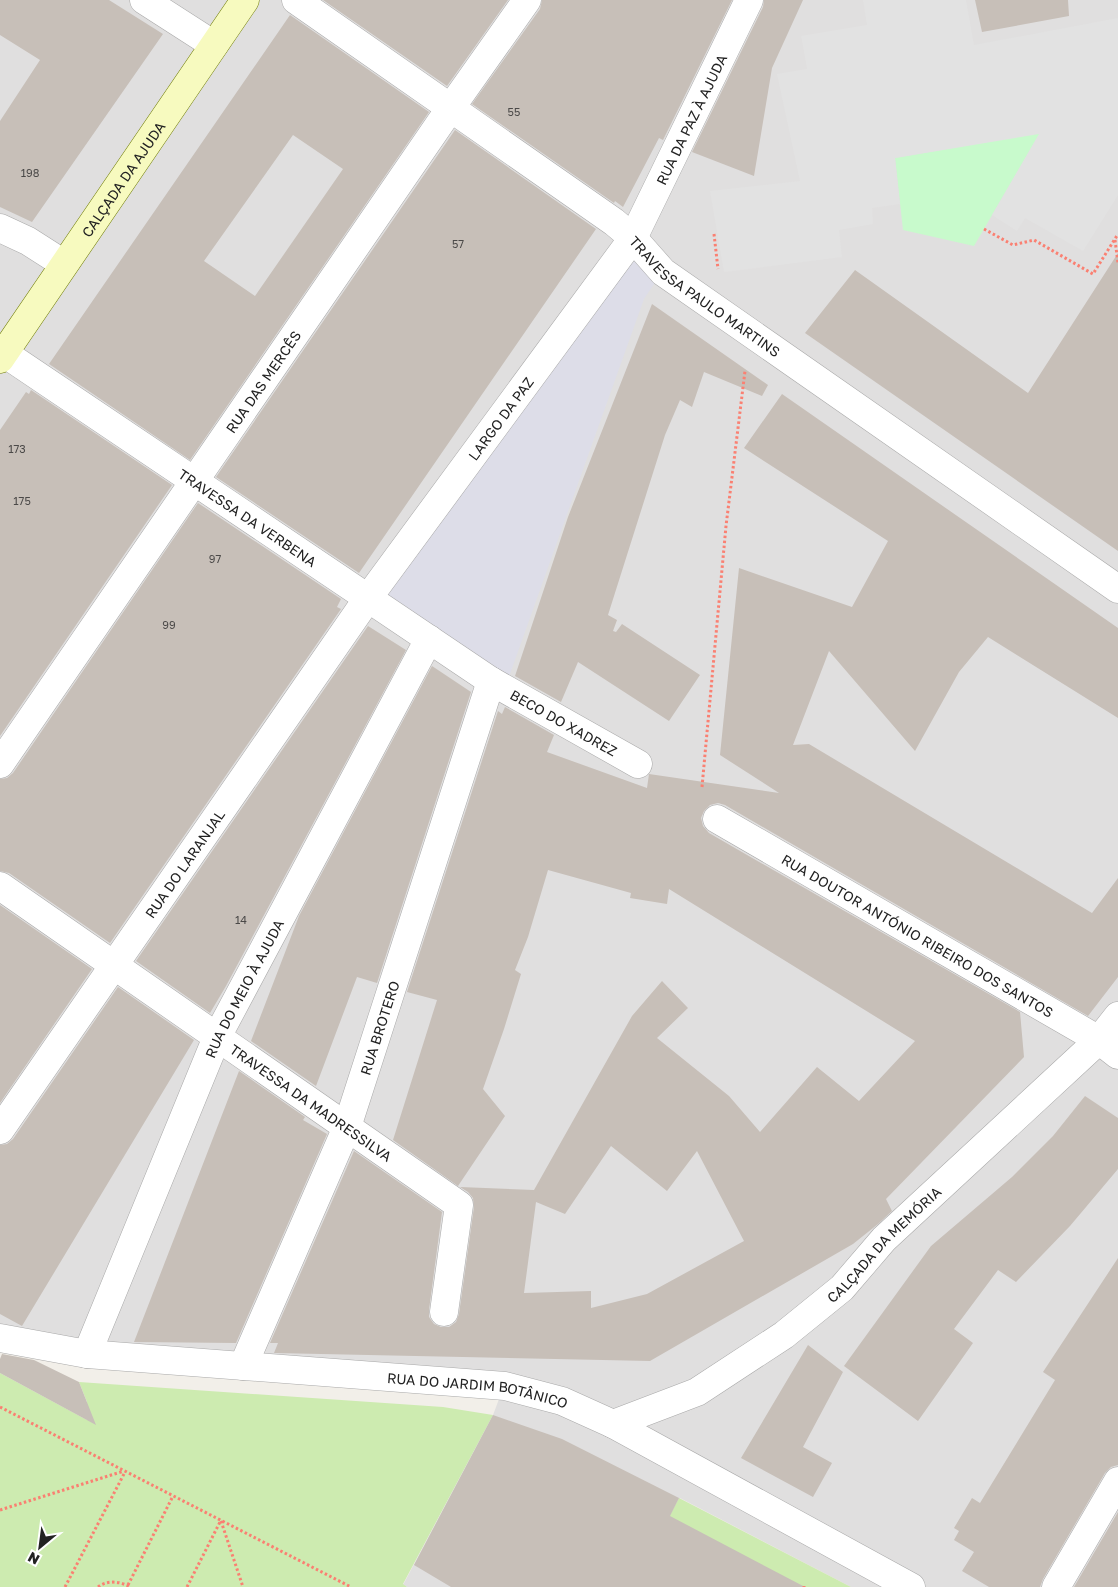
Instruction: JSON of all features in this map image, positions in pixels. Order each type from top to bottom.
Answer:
[{"type":"street","points":[[144,0],[214,45]]},
{"type":"street","name":"CALÇADA DA AJUDA","points":[[2,356],[245,0]]},
{"type":"street","name":"TRAVESSA PAULO MARTINS","points":[[296,0],[614,222],[633,238],[663,272],[1118,589]]},
{"type":"street","name":"RUA DAS MERCÊS","points":[[0,764],[450,108],[527,0]]},
{"type":"street","name":"RUA DA PAZ À AJUDA","points":[[633,238],[749,0]]},
{"type":"street","points":[[0,228],[28,241],[64,264]]},
{"type":"street","name":"LARGO DA PAZ","points":[[368,598],[633,238]]},
{"type":"street","name":"TRAVESSA DA VERBENA","points":[[2,356],[195,481],[491,681]]},
{"type":"street","name":"RUA DO LARANJAL","points":[[0,1130],[368,598]]},
{"type":"street","name":"RUA DO MEIO À AJUDA","points":[[87,1354],[217,1036],[429,639]]},
{"type":"street","name":"BECO DO XADREZ","points":[[491,681],[638,764]]},
{"type":"street","name":"RUA BROTERO","points":[[243,1366],[347,1127],[491,681]]},
{"type":"street","name":"RUA DOUTOR ANTÓNIO RIBEIRO DOS SANTOS","points":[[717,820],[1109,1048]]},
{"type":"street","name":"TRAVESSA DA MADRESSILVA","points":[[0,886],[459,1205],[444,1312]]},
{"type":"street","name":"CALÇADA DA MEMÓRIA","points":[[613,1424],[697,1392],[784,1335],[842,1288],[884,1239],[1109,1048],[1118,1016]]},
{"type":"street","name":"RUA DO JARDIM BOTÂNICO","points":[[0,1338],[87,1354],[505,1386],[562,1401],[613,1424],[911,1587]]},
{"type":"street","points":[[1056,1587],[1118,1481]]},
{"type":"path","points":[[984,229],[1013,245],[1034,240],[1092,274],[1118,234]]},
{"type":"path","points":[[714,234],[718,264]]},
{"type":"path","points":[[1115,240],[1118,263]]},
{"type":"path","points":[[704,771],[725,533],[745,374]]},
{"type":"path","points":[[0,1407],[351,1587]]},
{"type":"path","points":[[0,1510],[125,1471]]},
{"type":"path","points":[[66,1587],[125,1471]]},
{"type":"path","points":[[98,1587],[102,1584],[115,1582],[129,1586],[173,1496]]},
{"type":"path","points":[[187,1587],[221,1520]]},
{"type":"path","points":[[221,1520],[243,1587]]},
{"type":"shaded area","points":[[0,0],[1118,0],[1118,1587],[851,1587],[680,1498],[632,1587],[407,1587],[403,1585],[493,1415],[504,1386],[0,1338]]},
{"type":"shaded area","points":[[863,0],[966,0],[974,45],[1118,18],[1118,195],[1083,251],[1025,218],[1017,231],[992,215],[1039,134],[895,158],[900,204],[872,208],[873,224],[839,230],[842,257],[724,272],[710,191],[800,181],[777,74],[807,69],[801,36],[867,25]]},
{"type":"shaded area","points":[[634,256],[656,281],[644,299],[506,685],[375,597]]},
{"type":"green space","points":[[1040,133],[974,246],[903,230],[895,158]]},
{"type":"green space","points":[[0,1373],[87,1420],[87,1402],[79,1382],[443,1407],[493,1415],[403,1584],[407,1587],[0,1587]]},
{"type":"green space","points":[[679,1498],[851,1587],[632,1587]]},
{"type":"building","points":[[0,0],[109,0],[163,34],[32,222],[0,207],[0,121],[40,60],[0,35]]},
{"type":"building","points":[[323,0],[508,0],[447,86]]},
{"type":"building","points":[[542,0],[732,0],[663,140],[659,138],[623,207],[615,201],[614,203],[472,104],[540,9]]},
{"type":"building","points":[[764,0],[803,0],[772,68],[754,176],[692,152],[763,7]]},
{"type":"building","points":[[975,0],[1068,0],[1069,16],[982,32]]},
{"type":"building","points":[[290,15],[429,112],[190,460],[49,364]],"holes":[[[293,135],[343,169],[255,296],[204,261]]]},
{"type":"building","points":[[455,130],[596,229],[359,573],[216,477]]},
{"type":"building","points":[[1118,253],[1118,551],[805,333],[855,270],[1028,393]]},
{"type":"building","points":[[652,304],[768,385],[762,396],[704,372],[692,407],[680,400],[665,435],[608,615],[617,620],[613,631],[616,632],[622,624],[700,675],[669,721],[578,662],[561,702],[515,676],[568,517]]},
{"type":"building","points":[[31,390],[172,485],[0,736],[0,430],[26,392],[29,394]]},
{"type":"building","points":[[782,394],[1118,628],[1118,718],[988,637],[959,672],[915,751],[829,651],[793,745],[809,744],[1092,913],[1118,878],[1118,977],[1088,1016],[725,805],[718,803],[710,805],[704,811],[701,818],[703,826],[709,833],[1020,1012],[1024,1057],[886,1199],[892,1211],[878,1224],[853,1244],[650,1361],[274,1353],[278,1343],[270,1343],[354,1151],[442,1212],[429,1317],[434,1324],[441,1327],[449,1327],[456,1322],[459,1314],[474,1207],[473,1198],[460,1187],[534,1190],[632,1016],[662,981],[688,1008],[657,1038],[729,1096],[760,1132],[817,1067],[859,1101],[915,1041],[669,889],[667,904],[630,898],[631,893],[548,870],[528,937],[515,970],[521,974],[483,1089],[505,1116],[458,1186],[393,1140],[437,1000],[407,992],[498,711],[502,714],[505,707],[554,735],[547,752],[647,788],[649,774],[779,793],[720,755],[739,568],[852,607],[888,541],[744,448]],"holes":[[[611,1146],[667,1191],[697,1151],[744,1241],[647,1294],[591,1308],[591,1291],[524,1293],[536,1202],[565,1214]]]},
{"type":"building","points":[[198,503],[341,599],[337,607],[341,609],[110,943],[9,873],[0,871],[0,779],[7,778],[13,773]]},
{"type":"building","points":[[368,626],[406,650],[210,1013],[136,961]]},
{"type":"building","points":[[432,666],[471,692],[377,983],[357,977],[316,1086],[251,1041],[299,916]]},
{"type":"building","points":[[0,905],[92,969],[0,1103]]},
{"type":"building","points":[[118,987],[194,1040],[22,1326],[0,1314],[0,1145],[7,1144],[13,1139]]},
{"type":"building","points":[[239,1071],[305,1117],[303,1120],[327,1134],[236,1343],[134,1342]]},
{"type":"building","points":[[1085,1096],[1118,1118],[1118,1169],[1070,1226],[1016,1282],[998,1270],[954,1329],[973,1343],[918,1421],[844,1366],[931,1246],[1012,1177],[1053,1136]]},
{"type":"building","points":[[1118,1258],[1118,1465],[1111,1467],[1105,1473],[1040,1587],[989,1587],[962,1571],[974,1552],[954,1540],[959,1531],[954,1528],[972,1498],[980,1503],[1055,1380],[1043,1372]]},
{"type":"building","points":[[808,1345],[843,1372],[803,1447],[832,1463],[813,1497],[741,1458]]},
{"type":"building","points":[[2,1354],[34,1360],[79,1382],[96,1425],[0,1373]]},
{"type":"building","points":[[493,1415],[562,1439],[679,1498],[670,1516],[805,1587],[451,1587],[414,1565]]},
{"type":"building","points":[[1118,1512],[1118,1587],[1074,1587]]}]
